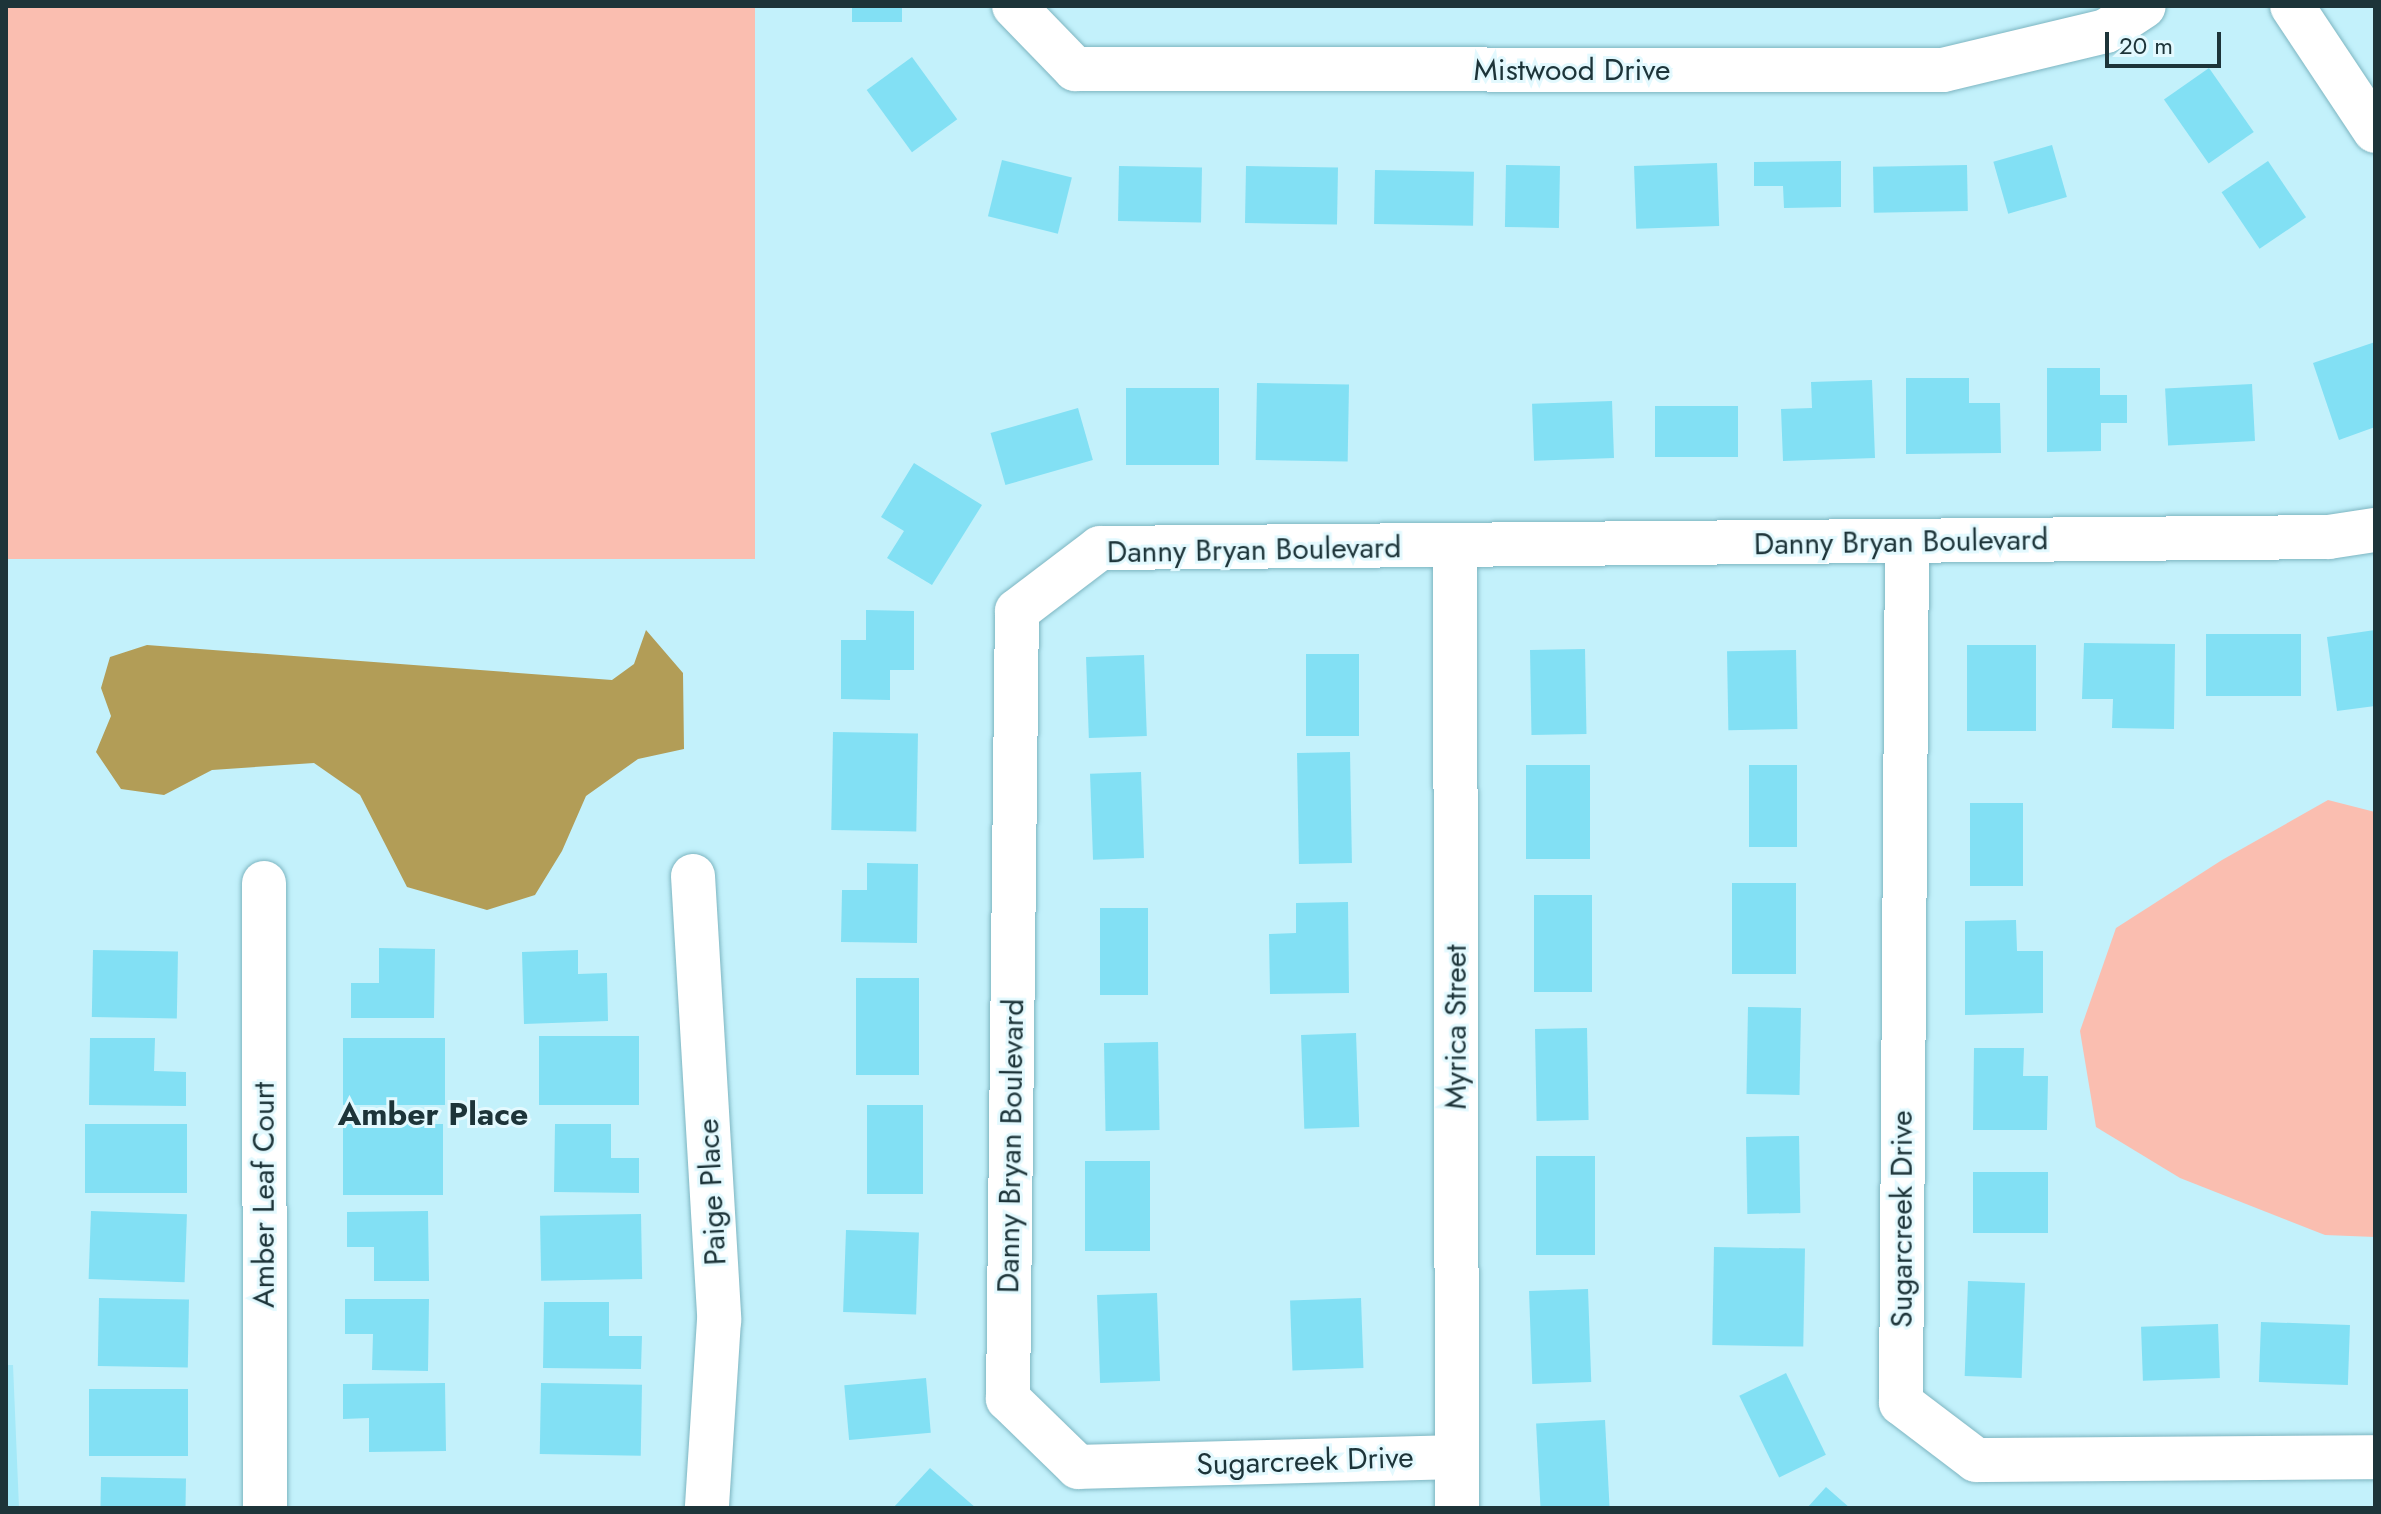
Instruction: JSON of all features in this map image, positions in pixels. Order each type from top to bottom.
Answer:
[{"type":"street","name":"Mistwood Drive","points":[[1014,6],[1075,69],[1864,70],[1943,70],[2106,31],[2144,6]]},
{"type":"street","points":[[2292,6],[2375,131]]},
{"type":"street","name":"Danny Bryan Boulevard","points":[[1153,1465],[1078,1467],[1008,1399],[1017,611],[1100,548],[2329,537],[2375,530]]},
{"type":"street","name":"Sugarcreek Drive","points":[[1907,542],[1901,1403],[1976,1460],[2375,1457]]},
{"type":"street","name":"Myrica Street","points":[[1455,547],[1457,1508]]},
{"type":"street","name":"Paige Place","points":[[693,876],[719,1320],[707,1508]]},
{"type":"street","name":"Amber Leaf Court","points":[[264,883],[265,1508]]},
{"type":"street","name":"Sugarcreek Drive","points":[[1153,1465],[1456,1457]]},
{"type":"shaded area","points":[[6,6],[755,6],[755,559],[6,559]]},
{"type":"shaded area","points":[[646,630],[683,673],[684,749],[638,759],[586,796],[562,851],[535,895],[487,910],[407,887],[360,795],[314,763],[212,770],[164,795],[121,789],[96,752],[111,716],[101,688],[110,657],[147,645],[612,680],[634,664]]},
{"type":"shaded area","points":[[2328,800],[2375,812],[2375,1237],[2325,1235],[2180,1178],[2096,1127],[2080,1031],[2116,928],[2222,860]]},
{"type":"shaded area","points":[[6,1365],[13,1365],[19,1508],[6,1508]]},
{"type":"building","points":[[852,6],[902,6],[902,22],[852,22]]},
{"type":"building","points":[[912,57],[957,119],[912,152],[867,90]]},
{"type":"building","points":[[2209,68],[2254,132],[2209,163],[2164,100]]},
{"type":"building","points":[[2052,145],[2067,197],[2008,214],[1993,162]]},
{"type":"building","points":[[1002,160],[1072,177],[1058,234],[988,216]]},
{"type":"building","points":[[1841,161],[1841,207],[1784,208],[1783,186],[1754,186],[1754,162]]},
{"type":"building","points":[[2268,161],[2306,217],[2260,249],[2222,192]]},
{"type":"building","points":[[1717,163],[1719,226],[1636,229],[1634,166]]},
{"type":"building","points":[[1506,165],[1560,166],[1559,228],[1505,227]]},
{"type":"building","points":[[1967,165],[1968,211],[1874,213],[1873,167]]},
{"type":"building","points":[[1119,166],[1202,167],[1201,222],[1118,221]]},
{"type":"building","points":[[1246,166],[1338,168],[1337,225],[1245,223]]},
{"type":"building","points":[[1375,170],[1474,172],[1473,226],[1374,224]]},
{"type":"building","points":[[2375,342],[2375,427],[2339,440],[2313,363]]},
{"type":"building","points":[[2047,368],[2100,368],[2100,395],[2127,395],[2127,423],[2101,423],[2101,451],[2047,452]]},
{"type":"building","points":[[1906,378],[1969,378],[1969,403],[2000,403],[2001,453],[1906,454]]},
{"type":"building","points":[[1872,380],[1875,458],[1783,461],[1781,409],[1812,408],[1811,382]]},
{"type":"building","points":[[1257,383],[1349,385],[1348,462],[1256,460]]},
{"type":"building","points":[[2252,384],[2255,441],[2168,445],[2165,389]]},
{"type":"building","points":[[1126,388],[1219,388],[1219,465],[1126,465]]},
{"type":"building","points":[[1612,401],[1614,458],[1534,461],[1532,404]]},
{"type":"building","points":[[1655,406],[1738,406],[1738,457],[1655,457]]},
{"type":"building","points":[[1078,408],[1093,460],[1005,485],[991,433]]},
{"type":"building","points":[[914,463],[982,505],[932,585],[887,558],[904,531],[881,517]]},
{"type":"building","points":[[866,610],[914,611],[914,670],[890,670],[890,700],[841,699],[841,640],[866,640]]},
{"type":"building","points":[[2375,630],[2375,706],[2337,711],[2327,637]]},
{"type":"building","points":[[2206,634],[2301,634],[2301,696],[2206,696]]},
{"type":"building","points":[[2084,643],[2175,644],[2174,729],[2112,728],[2113,699],[2082,699]]},
{"type":"building","points":[[1967,645],[2036,645],[2036,731],[1967,731]]},
{"type":"building","points":[[1585,649],[1586,734],[1531,735],[1530,650]]},
{"type":"building","points":[[1796,650],[1797,729],[1728,730],[1727,651]]},
{"type":"building","points":[[1306,654],[1359,654],[1359,736],[1306,736]]},
{"type":"building","points":[[1144,655],[1147,736],[1089,738],[1086,657]]},
{"type":"building","points":[[833,732],[918,733],[916,831],[831,830]]},
{"type":"building","points":[[1350,752],[1352,863],[1299,864],[1297,753]]},
{"type":"building","points":[[1526,765],[1590,765],[1590,859],[1526,859]]},
{"type":"building","points":[[1749,765],[1797,765],[1797,847],[1749,847]]},
{"type":"building","points":[[1141,772],[1144,858],[1093,860],[1090,774]]},
{"type":"building","points":[[1970,803],[2023,803],[2023,886],[1970,886]]},
{"type":"building","points":[[867,863],[918,864],[917,943],[841,942],[842,890],[867,890]]},
{"type":"building","points":[[1732,883],[1796,883],[1796,974],[1732,974]]},
{"type":"building","points":[[1534,895],[1592,895],[1592,992],[1534,992]]},
{"type":"building","points":[[1348,902],[1349,993],[1270,994],[1269,934],[1296,933],[1296,903]]},
{"type":"building","points":[[1100,908],[1148,908],[1148,995],[1100,995]]},
{"type":"building","points":[[2016,920],[2017,951],[2043,951],[2043,1013],[1965,1015],[1965,921]]},
{"type":"building","points":[[379,948],[435,949],[434,1018],[351,1018],[351,983],[379,983]]},
{"type":"building","points":[[93,950],[178,951],[177,1018],[92,1017]]},
{"type":"building","points":[[578,950],[578,974],[607,973],[608,1021],[524,1024],[522,952]]},
{"type":"building","points":[[856,978],[919,978],[919,1075],[856,1075]]},
{"type":"building","points":[[1748,1007],[1801,1008],[1799,1095],[1746,1094]]},
{"type":"building","points":[[1587,1028],[1589,1120],[1537,1121],[1535,1029]]},
{"type":"building","points":[[1356,1033],[1359,1127],[1304,1129],[1301,1035]]},
{"type":"building","points":[[539,1036],[639,1036],[639,1105],[539,1105]]},
{"type":"building","points":[[90,1038],[155,1038],[154,1071],[186,1072],[186,1106],[89,1105]]},
{"type":"building","points":[[343,1038],[445,1038],[445,1105],[343,1105]]},
{"type":"building","points":[[1158,1042],[1160,1130],[1106,1131],[1104,1043]]},
{"type":"building","points":[[1974,1048],[2024,1048],[2023,1076],[2048,1076],[2047,1130],[1973,1130]]},
{"type":"building","points":[[867,1105],[923,1105],[923,1194],[867,1194]]},
{"type":"building","points":[[85,1124],[187,1124],[187,1193],[85,1193]]},
{"type":"building","points":[[343,1124],[443,1124],[443,1195],[343,1195]]},
{"type":"building","points":[[555,1124],[611,1124],[611,1158],[639,1158],[639,1193],[554,1192]]},
{"type":"building","points":[[1799,1136],[1800,1213],[1747,1214],[1746,1137]]},
{"type":"building","points":[[1536,1156],[1595,1156],[1595,1255],[1536,1255]]},
{"type":"building","points":[[1085,1161],[1150,1161],[1150,1251],[1085,1251]]},
{"type":"building","points":[[1973,1172],[2048,1172],[2048,1233],[1973,1233]]},
{"type":"building","points":[[91,1211],[187,1214],[185,1282],[89,1279]]},
{"type":"building","points":[[428,1211],[429,1281],[374,1281],[374,1247],[347,1247],[347,1212]]},
{"type":"building","points":[[641,1214],[642,1279],[541,1281],[540,1216]]},
{"type":"building","points":[[846,1230],[919,1233],[916,1314],[843,1312]]},
{"type":"building","points":[[1714,1247],[1805,1249],[1803,1347],[1712,1345]]},
{"type":"building","points":[[1968,1281],[2025,1283],[2022,1378],[1965,1376]]},
{"type":"building","points":[[1588,1289],[1591,1382],[1532,1384],[1529,1291]]},
{"type":"building","points":[[1157,1293],[1160,1381],[1100,1383],[1097,1295]]},
{"type":"building","points":[[99,1298],[189,1300],[188,1368],[98,1366]]},
{"type":"building","points":[[1361,1298],[1363,1368],[1292,1370],[1290,1300]]},
{"type":"building","points":[[345,1299],[429,1299],[428,1371],[372,1370],[373,1334],[345,1334]]},
{"type":"building","points":[[544,1302],[609,1302],[609,1336],[642,1336],[641,1369],[543,1368]]},
{"type":"building","points":[[2261,1322],[2350,1325],[2348,1385],[2259,1382]]},
{"type":"building","points":[[2218,1324],[2220,1378],[2143,1381],[2141,1327]]},
{"type":"building","points":[[1786,1373],[1826,1455],[1779,1478],[1739,1396]]},
{"type":"building","points":[[926,1378],[931,1433],[849,1440],[844,1385]]},
{"type":"building","points":[[445,1383],[446,1451],[369,1452],[369,1418],[343,1419],[343,1384]]},
{"type":"building","points":[[541,1383],[642,1385],[641,1456],[540,1454]]},
{"type":"building","points":[[89,1389],[188,1389],[188,1456],[89,1456]]},
{"type":"building","points":[[1605,1420],[1610,1508],[1541,1508],[1536,1424]]},
{"type":"building","points":[[930,1468],[976,1508],[893,1508]]},
{"type":"building","points":[[101,1477],[186,1478],[185,1508],[100,1508]]},
{"type":"building","points":[[1826,1487],[1850,1508],[1807,1508]]},
{"type":"district","name":"Amber Place","points":[[433,1114]]}]
